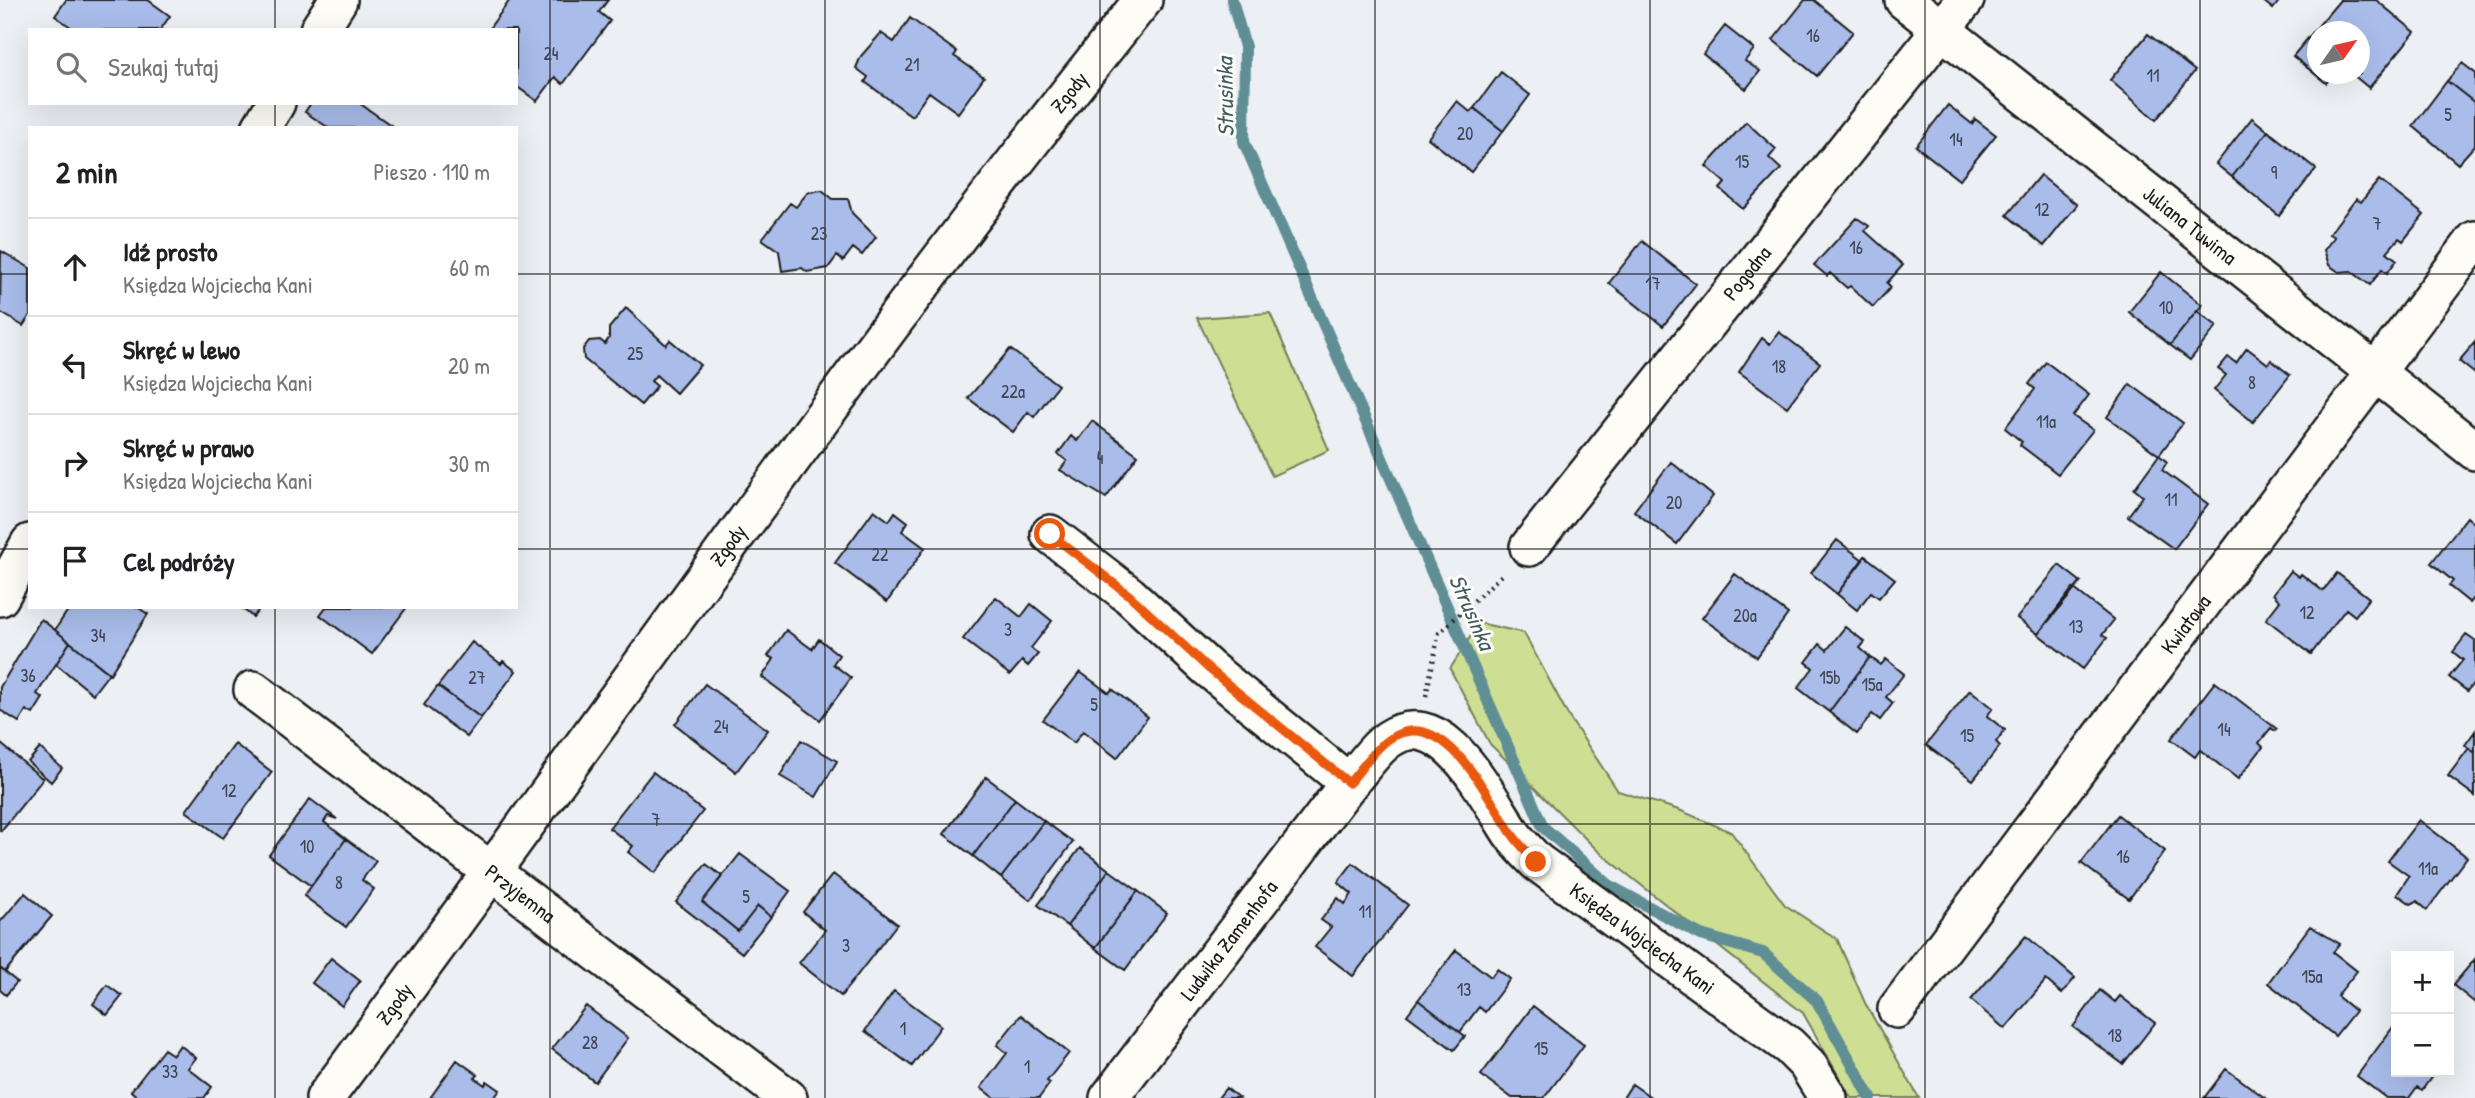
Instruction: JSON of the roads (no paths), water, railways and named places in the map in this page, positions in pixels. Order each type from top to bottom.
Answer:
[{"type":"street","points":[[320,28],[338,0]]},
{"type":"street","name":"Zgody","points":[[325,1098],[492,874],[897,317],[1024,148],[1143,0]]},
{"type":"street","name":"Juliana Tuwima","points":[[1904,0],[2475,451]]},
{"type":"street","name":"Pogodna","points":[[1530,547],[1965,0]]},
{"type":"street","points":[[262,126],[274,105]]},
{"type":"street","name":"Kwiatowa","points":[[1897,1009],[2475,240]]},
{"type":"street","points":[[1050,534],[1129,595],[1208,668],[1349,783]]},
{"type":"street","points":[[0,597],[28,547]]},
{"type":"street","name":"Przyjemna","points":[[253,690],[788,1098]]},
{"type":"street","name":"Księdza Wojciecha Kani","points":[[1349,783],[1387,740],[1402,732],[1419,732],[1436,737],[1466,762],[1513,836],[1536,862],[1789,1046],[1807,1063],[1828,1098]]},
{"type":"street","name":"Ludwika Zamenhofa","points":[[1109,1098],[1349,783]]},
{"type":"waterway","name":"Strusinka","points":[[1232,0],[1245,47],[1244,142],[1543,827],[1610,886],[1701,935],[1763,953],[1817,1001],[1871,1098]]}]
